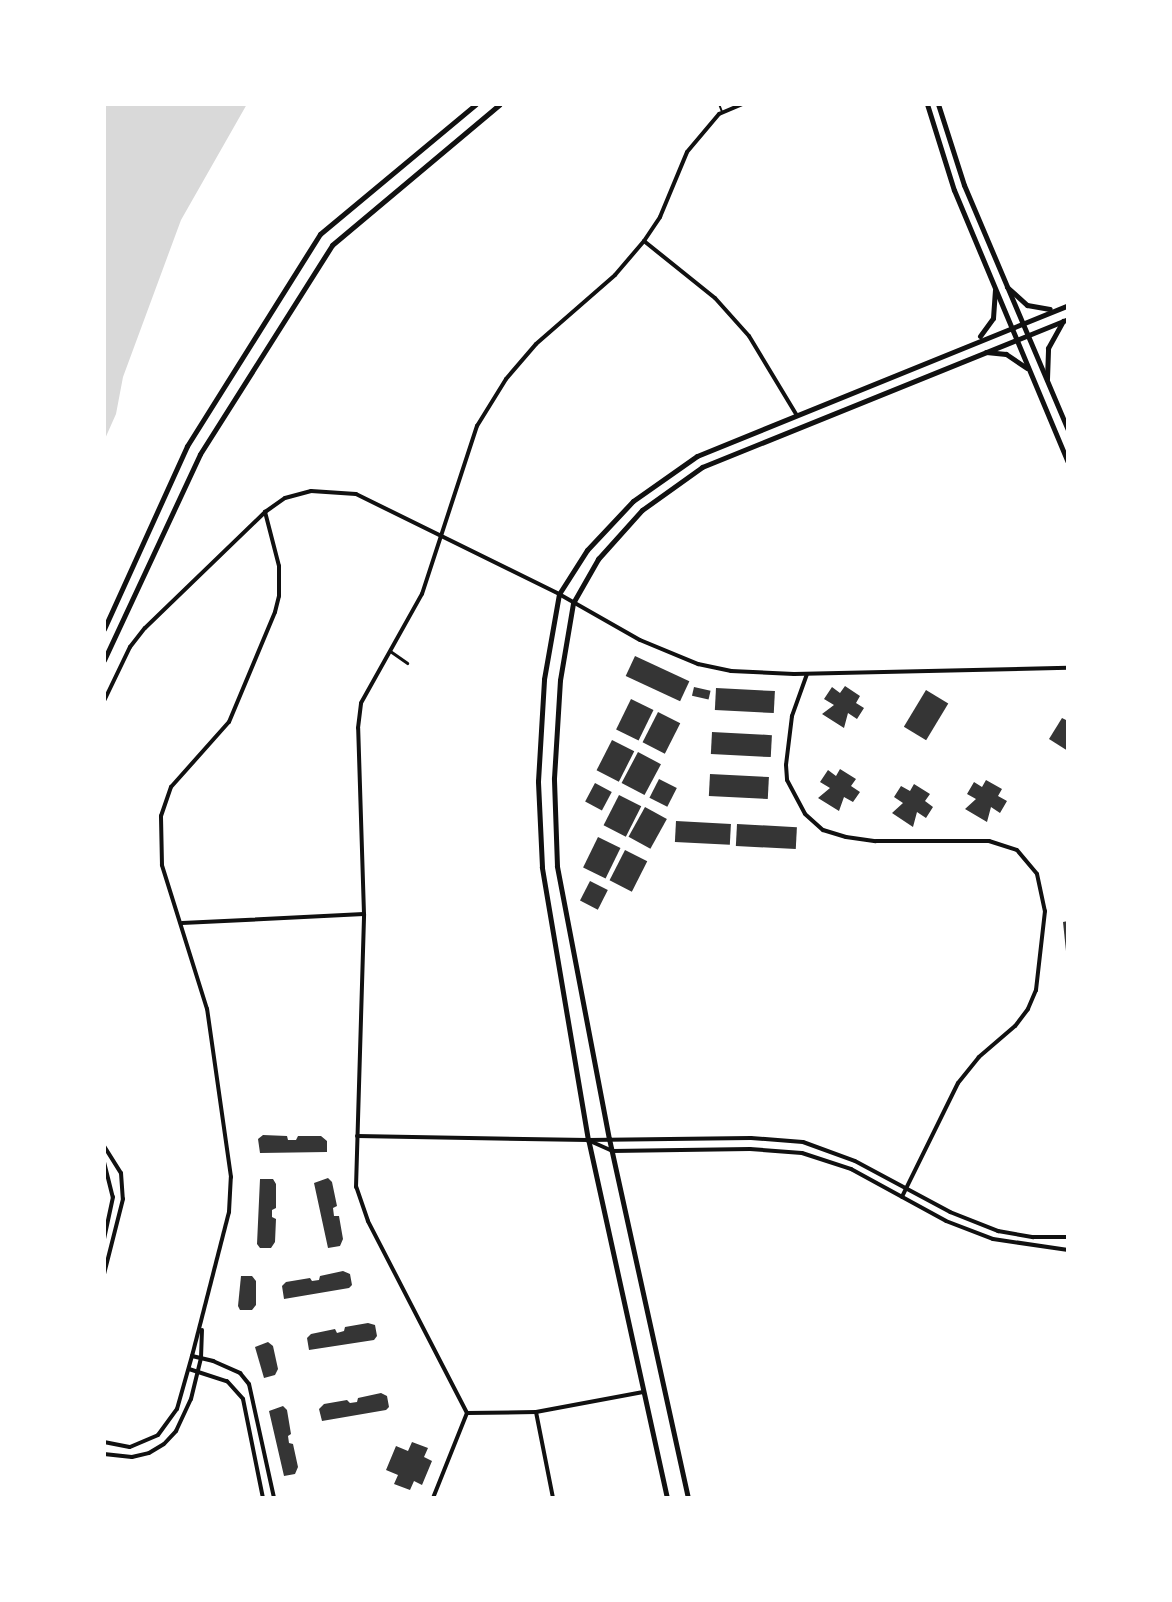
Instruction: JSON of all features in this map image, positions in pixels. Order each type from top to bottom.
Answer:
[{"type":"main road","points":[[104,629],[187,446],[320,234],[476,104]]},
{"type":"main road","points":[[104,660],[200,454],[332,245],[500,104]]},
{"type":"main road","points":[[927,104],[954,190],[1068,462]]},
{"type":"main road","points":[[938,104],[964,185],[1068,430]]},
{"type":"main road","points":[[1007,287],[1027,305],[1038,309],[1055,309]]},
{"type":"main road","points":[[978,339],[993,318],[995,290]]},
{"type":"main road","points":[[667,1498],[588,1140],[542,867],[538,781],[544,679],[559,594],[587,550],[633,501],[697,456],[1009,326],[1068,305]]},
{"type":"main road","points":[[688,1498],[609,1139],[557,866],[554,764],[560,680],[573,603],[598,559],[642,510],[702,467],[1014,338],[1066,320]]},
{"type":"main road","points":[[1047,379],[1048,348],[1066,320]]},
{"type":"main road","points":[[981,352],[1006,354],[1027,368]]},
{"type":"street","points":[[719,104],[723,113]]},
{"type":"street","points":[[433,1498],[467,1413],[363,1211],[356,1187],[364,914],[358,728],[361,703],[422,594],[477,426],[506,379],[536,344],[615,275],[660,217],[687,152],[723,113],[742,104]]},
{"type":"street","points":[[644,241],[715,298],[749,336],[796,414]]},
{"type":"street","points":[[104,701],[135,638],[265,512],[285,498],[311,491],[333,490],[356,494],[442,534],[640,640],[698,664],[731,671],[807,674],[1068,668]]},
{"type":"street","points":[[104,1442],[130,1447],[158,1435],[177,1409],[203,1324],[229,1212],[231,1177],[207,1009],[162,865],[161,816],[171,787],[229,722],[275,612],[279,596],[279,566],[265,512]]},
{"type":"street","points":[[390,651],[407,663]]},
{"type":"street","points":[[807,674],[792,716],[786,765],[787,780],[805,814],[823,830],[846,837],[876,841],[989,841],[1017,850],[1037,874],[1045,911],[1039,977],[1028,1009],[1015,1026],[979,1057],[958,1083],[902,1197]]},
{"type":"street","points":[[181,923],[364,914]]},
{"type":"street","points":[[357,1136],[588,1140],[751,1138],[803,1142],[855,1161],[950,1212],[998,1231],[1033,1237],[1068,1237]]},
{"type":"street","points":[[588,1140],[612,1151],[750,1149],[802,1153],[851,1169],[946,1221],[993,1239],[1068,1250]]},
{"type":"street","points":[[104,1146],[121,1173],[123,1199],[104,1274]]},
{"type":"street","points":[[104,1162],[113,1197],[104,1239]]},
{"type":"street","points":[[104,1454],[132,1457],[164,1444],[185,1414],[201,1358],[203,1324]]},
{"type":"street","points":[[192,1356],[227,1366],[249,1384],[274,1498]]},
{"type":"street","points":[[189,1369],[227,1381],[243,1399],[263,1498]]},
{"type":"street","points":[[467,1413],[536,1412],[643,1392]]},
{"type":"street","points":[[536,1412],[553,1498]]},
{"type":"shaded area","points":[[104,104],[247,104],[181,220],[123,377],[116,414],[104,441]]},
{"type":"building","points":[[635,656],[689,681],[680,701],[626,676]]},
{"type":"building","points":[[845,686],[860,696],[856,703],[864,708],[857,719],[848,713],[844,728],[822,714],[834,705],[824,699],[832,687],[840,693]]},
{"type":"building","points":[[694,687],[711,691],[709,700],[692,696]]},
{"type":"building","points":[[716,688],[775,691],[774,713],[715,710]]},
{"type":"building","points":[[926,690],[948,703],[926,740],[904,727]]},
{"type":"building","points":[[631,699],[653,710],[639,741],[616,730]]},
{"type":"building","points":[[658,712],[680,723],[665,754],[643,742]]},
{"type":"building","points":[[1062,718],[1068,721],[1068,751],[1049,739]]},
{"type":"building","points":[[712,732],[772,735],[771,757],[711,754]]},
{"type":"building","points":[[612,740],[634,751],[619,782],[597,770]]},
{"type":"building","points":[[638,752],[661,764],[645,795],[622,783]]},
{"type":"building","points":[[840,769],[856,779],[851,786],[860,792],[853,802],[844,797],[839,811],[818,798],[830,788],[820,782],[828,770],[836,776]]},
{"type":"building","points":[[710,774],[769,777],[768,799],[709,796]]},
{"type":"building","points":[[659,779],[677,788],[667,807],[649,798]]},
{"type":"building","points":[[986,780],[1002,789],[998,796],[1007,801],[1000,813],[991,807],[987,822],[965,809],[976,799],[967,794],[974,782],[982,787]]},
{"type":"building","points":[[595,783],[612,792],[602,810],[585,802]]},
{"type":"building","points":[[914,784],[930,794],[925,801],[933,807],[926,818],[917,812],[913,827],[892,813],[903,803],[894,797],[901,786],[910,791]]},
{"type":"building","points":[[619,795],[641,806],[626,837],[604,825]]},
{"type":"building","points":[[645,807],[667,819],[650,849],[629,837]]},
{"type":"building","points":[[676,821],[731,824],[730,845],[675,842]]},
{"type":"building","points":[[737,824],[797,827],[796,849],[736,846]]},
{"type":"building","points":[[598,837],[620,848],[606,879],[583,868]]},
{"type":"building","points":[[625,850],[647,861],[632,892],[610,880]]},
{"type":"building","points":[[590,881],[608,890],[598,910],[580,901]]},
{"type":"building","points":[[1068,921],[1068,951],[1066,951],[1063,922]]},
{"type":"building","points":[[263,1135],[287,1136],[288,1140],[296,1140],[298,1136],[321,1136],[327,1141],[327,1152],[260,1153],[258,1139]]},
{"type":"building","points":[[328,1178],[332,1182],[337,1206],[333,1208],[334,1216],[339,1216],[343,1239],[340,1246],[328,1248],[314,1183]]},
{"type":"building","points":[[260,1179],[273,1179],[276,1184],[276,1208],[272,1210],[272,1217],[276,1219],[275,1242],[271,1248],[260,1248],[257,1244]]},
{"type":"building","points":[[343,1271],[350,1274],[352,1285],[349,1288],[284,1299],[282,1286],[286,1282],[310,1278],[312,1281],[319,1280],[320,1276]]},
{"type":"building","points":[[241,1276],[252,1276],[256,1281],[256,1305],[252,1310],[240,1310],[238,1306]]},
{"type":"building","points":[[368,1323],[375,1325],[377,1336],[374,1340],[309,1350],[307,1338],[311,1334],[335,1329],[337,1333],[344,1331],[345,1327]]},
{"type":"building","points":[[268,1342],[273,1346],[278,1369],[275,1375],[264,1378],[255,1347]]},
{"type":"building","points":[[381,1393],[387,1396],[389,1407],[386,1410],[322,1421],[319,1409],[324,1404],[347,1400],[357,1402],[358,1398]]},
{"type":"building","points":[[283,1406],[287,1410],[291,1434],[288,1436],[289,1443],[293,1444],[298,1467],[295,1474],[284,1476],[269,1411]]},
{"type":"building","points":[[412,1442],[428,1448],[424,1457],[432,1461],[422,1485],[414,1481],[410,1490],[394,1484],[398,1475],[386,1470],[396,1446],[408,1451]]}]
